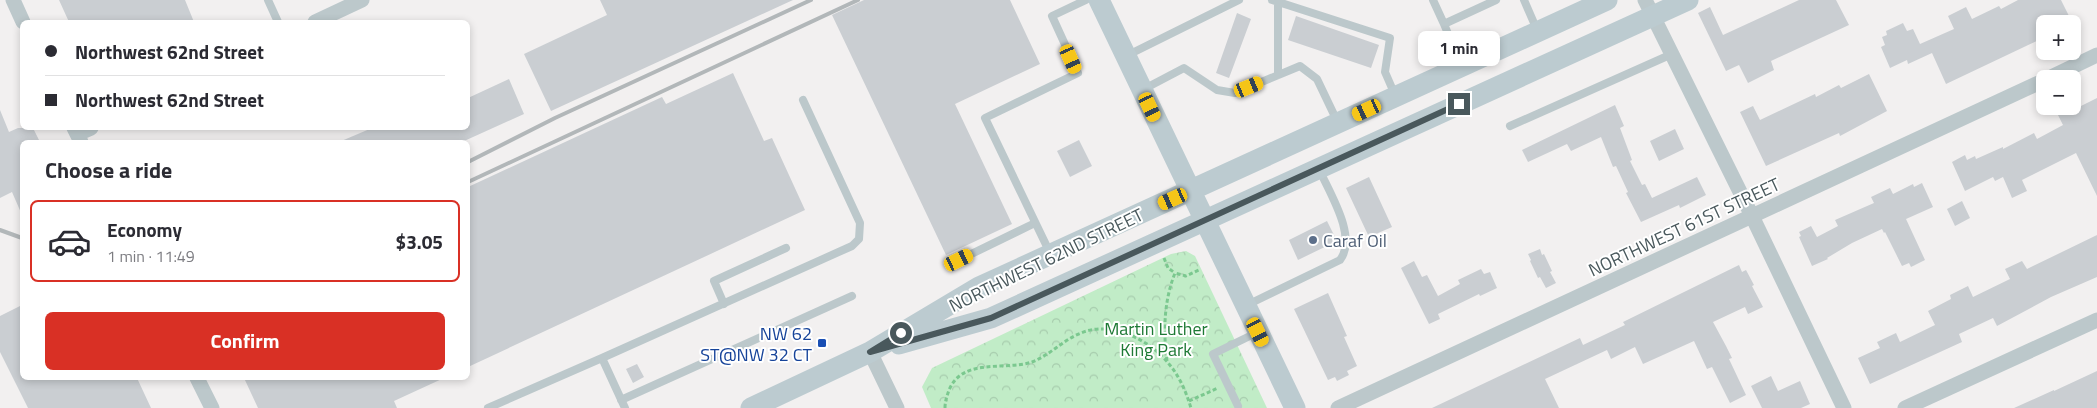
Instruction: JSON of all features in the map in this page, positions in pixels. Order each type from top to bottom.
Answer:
[{"type":"main road","points":[[1099,0],[1295,408]]},
{"type":"main road","name":"NORTHWEST 62ND STREET","points":[[751,408],[870,352],[979,287],[1607,0]]},
{"type":"main road","name":"NORTHWEST 62ND STREET","points":[[870,352],[991,318],[1318,168],[1649,8],[1688,0]]},
{"type":"street","points":[[13,0],[23,20]]},
{"type":"street","points":[[319,20],[354,2]]},
{"type":"street","points":[[1649,8],[1844,408]]},
{"type":"street","name":"NORTHWEST 61ST STREET","points":[[2065,70],[2097,55]]},
{"type":"street","name":"NORTHWEST 61ST STREET","points":[[1338,408],[2036,84]]},
{"type":"street","points":[[1905,408],[2097,320]]},
{"type":"street","points":[[870,352],[897,408]]},
{"type":"street","points":[[198,380],[212,408]]},
{"type":"lane","points":[[268,0],[277,20]]},
{"type":"lane","points":[[1050,255],[985,118],[1078,73],[1052,16],[1086,0]]},
{"type":"lane","points":[[1126,56],[1239,0]]},
{"type":"lane","points":[[1433,0],[1462,67]]},
{"type":"lane","points":[[1444,24],[1496,0]]},
{"type":"lane","points":[[1524,0],[1538,32]]},
{"type":"lane","points":[[1278,75],[1275,1],[1390,38],[1385,72],[1396,97]]},
{"type":"lane","points":[[1510,126],[1672,54]]},
{"type":"lane","points":[[1142,90],[1184,68],[1217,90],[1235,93],[1300,66],[1317,79],[1338,124]]},
{"type":"lane","points":[[488,408],[852,246],[859,239],[860,223],[803,100]]},
{"type":"lane","points":[[1245,306],[1340,260],[1344,254],[1346,240],[1343,221],[1318,168]]},
{"type":"lane","points":[[959,260],[1035,223]]},
{"type":"lane","points":[[724,304],[714,281],[786,248]]},
{"type":"lane","points":[[621,400],[852,296]]},
{"type":"lane","points":[[1238,406],[1213,354],[1258,332]]},
{"type":"lane","points":[[602,358],[625,408]]},
{"type":"path","points":[[1162,255],[1168,268],[1175,273],[1186,276],[1199,270]]},
{"type":"path","points":[[1167,361],[1164,323],[1170,286],[1175,273]]},
{"type":"path","points":[[945,408],[946,396],[951,385],[970,370],[991,366],[1008,367],[1032,361],[1081,333],[1104,328],[1136,338],[1152,347],[1167,361],[1179,377],[1191,408]]},
{"type":"path","points":[[1189,401],[1227,383]]},
{"type":"green space","name":"Martin Luther King Park","points":[[1186,251],[1195,256],[1267,408],[931,408],[922,387],[932,368],[1171,254]]},
{"type":"building","points":[[59,0],[185,0],[193,20],[68,20]]},
{"type":"building","points":[[600,0],[793,0],[551,111],[524,54],[607,15]]},
{"type":"building","points":[[864,0],[1010,0],[1040,64],[955,104],[1012,224],[946,255],[832,15]]},
{"type":"building","points":[[1799,0],[1836,0],[1849,25],[1771,61],[1774,70],[1748,83],[1739,65],[1726,71],[1698,13],[1710,7],[1723,35]]},
{"type":"building","points":[[2018,0],[2061,0],[2068,15],[2036,15],[2036,41],[1946,84],[1932,53],[1908,64],[1907,60],[1890,68],[1881,47],[1885,45],[1882,37],[1887,35],[1886,31],[1903,23],[1907,31],[1913,29],[1920,44],[1954,29],[1948,16],[1966,7],[1972,19],[1999,6],[2001,9]]},
{"type":"building","points":[[1237,13],[1251,19],[1229,78],[1216,73]]},
{"type":"building","points":[[1296,16],[1379,45],[1371,68],[1288,40]]},
{"type":"building","points":[[733,73],[764,141],[772,138],[805,210],[470,366],[470,186],[662,97],[666,104]]},
{"type":"building","points":[[1869,74],[1887,111],[1840,136],[1839,133],[1766,166],[1740,112],[1753,106],[1760,120],[1815,94],[1816,97],[1839,85],[1841,88]]},
{"type":"building","points":[[509,79],[524,114],[466,140],[344,140],[367,130],[470,130],[470,97]]},
{"type":"building","points":[[2097,98],[2097,196],[2076,153],[2022,180],[2027,191],[2012,198],[2003,177],[1995,181],[1993,177],[1965,191],[1952,162],[1965,155],[1967,160],[1975,156],[1976,159],[2003,147],[2003,149],[2034,133],[2037,139],[2063,125],[2058,115],[2081,115],[2081,106]]},
{"type":"building","points":[[1615,105],[1624,126],[1620,128],[1632,160],[1630,161],[1642,185],[1645,184],[1652,198],[1697,177],[1706,195],[1680,208],[1679,205],[1641,222],[1626,193],[1628,192],[1616,166],[1613,167],[1601,137],[1571,151],[1567,144],[1528,162],[1522,150]]},
{"type":"building","points":[[0,110],[9,132],[18,128],[20,130],[34,130],[39,140],[20,140],[20,210],[12,192],[0,198]]},
{"type":"building","points":[[1675,129],[1684,149],[1659,161],[1650,141]]},
{"type":"building","points":[[1079,140],[1092,166],[1070,177],[1057,151]]},
{"type":"building","points":[[1369,177],[1392,227],[1369,237],[1346,188]]},
{"type":"building","points":[[1922,183],[1933,207],[1906,219],[1925,260],[1911,267],[1909,263],[1902,266],[1882,229],[1852,243],[1828,259],[1812,266],[1799,237],[1801,236],[1799,232],[1811,226],[1817,237],[1838,226],[1835,220],[1874,203],[1871,197],[1890,188],[1893,194],[1913,184],[1914,187]]},
{"type":"building","points":[[1962,201],[1970,218],[1955,226],[1947,209]]},
{"type":"building","name":"Caraf Oil","points":[[1327,221],[1337,241],[1298,260],[1289,240]]},
{"type":"building","points":[[2097,235],[2097,277],[2051,297],[1997,326],[1993,318],[1959,334],[1962,342],[1870,384],[1858,358],[1880,348],[1877,342],[1896,333],[1900,342],[1935,325],[1928,311],[1951,299],[1950,295],[1968,286],[1973,297],[2010,279],[2005,269],[2022,261],[2027,269]]},
{"type":"building","points":[[1540,249],[1556,283],[1546,288],[1540,277],[1538,278],[1528,254]]},
{"type":"building","points":[[1414,261],[1422,277],[1427,275],[1438,296],[1460,284],[1458,280],[1481,269],[1484,274],[1490,272],[1497,288],[1480,296],[1479,294],[1438,314],[1440,319],[1429,324],[1401,268]]},
{"type":"building","points":[[1739,265],[1742,272],[1746,270],[1763,307],[1748,314],[1745,307],[1713,322],[1732,358],[1729,359],[1746,395],[1730,403],[1712,367],[1707,369],[1694,341],[1643,364],[1635,347],[1611,359],[1607,350],[1545,379],[1559,408],[1432,408],[1580,338],[1583,345],[1625,325],[1623,322]]},
{"type":"building","points":[[1328,293],[1347,336],[1344,337],[1357,366],[1347,371],[1349,375],[1337,381],[1335,377],[1328,380],[1294,309]]},
{"type":"building","points":[[20,306],[20,380],[138,380],[151,408],[28,408],[0,352],[0,316]]},
{"type":"building","points":[[637,364],[644,377],[633,383],[626,369]]},
{"type":"building","points":[[2097,371],[2097,408],[2014,408],[2054,391]]},
{"type":"building","points":[[1771,376],[1778,391],[1800,381],[1810,404],[1801,408],[1762,408],[1751,386]]},
{"type":"building","points":[[245,380],[440,380],[394,401],[397,408],[258,408]]},
{"type":"railway","points":[[470,161],[555,118],[811,0]]},
{"type":"railway","points":[[470,181],[858,0]]},
{"type":"railway","points":[[0,230],[20,237]]},
{"type":"place","name":"Caraf Oil","points":[[1313,240]]},
{"type":"place","name":"NW 62 ST@NW 32 CT","points":[[822,343]]},
{"type":"route","points":[[901,333],[870,352],[991,318],[1459,104]]}]
